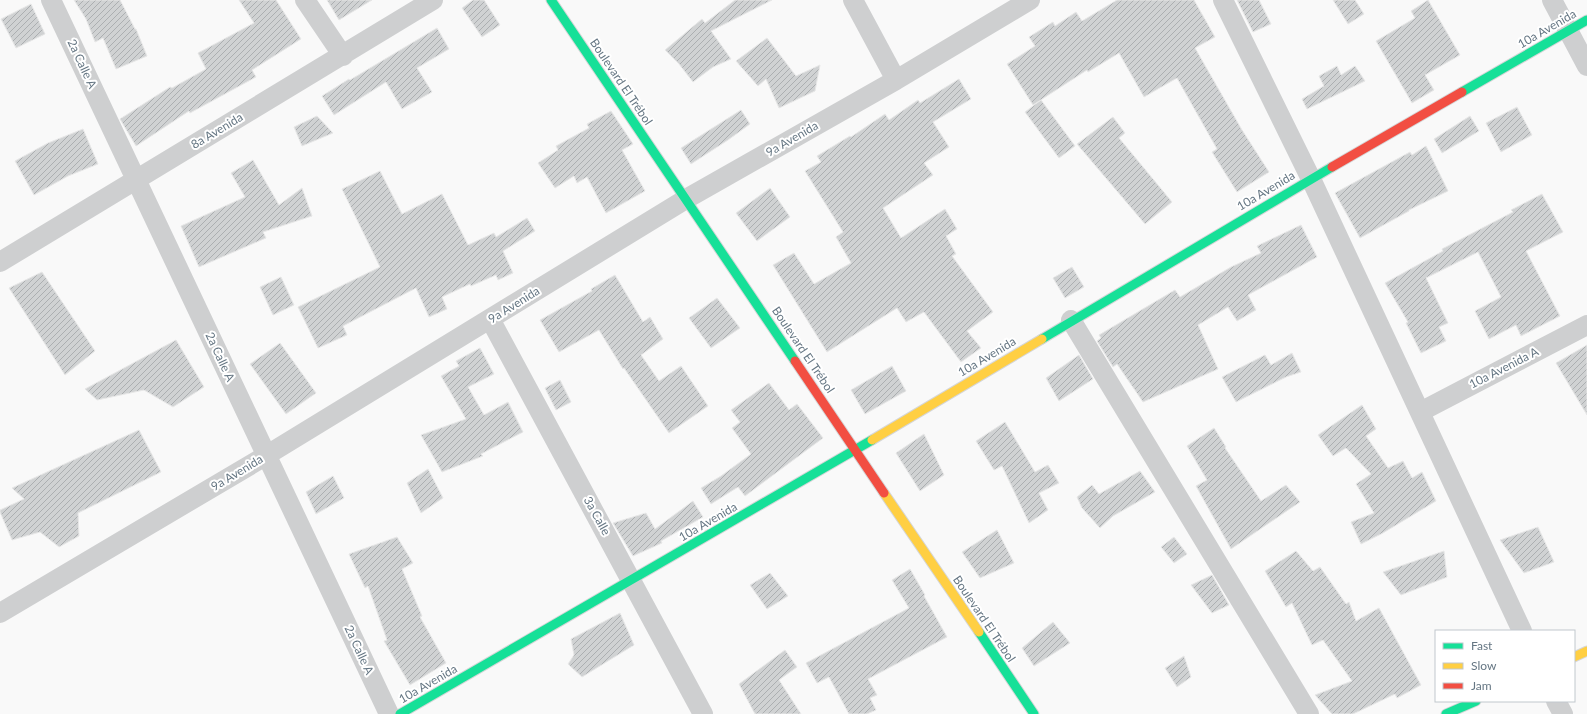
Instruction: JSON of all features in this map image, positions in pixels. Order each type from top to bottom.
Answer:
[{"type":"street","name":"2a Calle A","points":[[52,0],[389,714]]},
{"type":"street","points":[[305,0],[343,56]]},
{"type":"street","name":"8a Avenida","points":[[0,262],[343,56],[433,0]]},
{"type":"street","name":"Boulevard El Trébol","points":[[551,0],[1034,714]]},
{"type":"street","points":[[853,0],[896,80]]},
{"type":"street","name":"9a Avenida","points":[[0,613],[267,455],[686,199],[896,80],[1030,0]]},
{"type":"street","points":[[1223,0],[1311,179],[1522,630]]},
{"type":"street","points":[[1552,0],[1587,66]]},
{"type":"street","name":"10a Avenida","points":[[400,714],[856,449],[1071,320],[1311,179],[1587,20]]},
{"type":"street","name":"3a Calle","points":[[490,319],[703,714]]},
{"type":"street","points":[[1071,320],[1309,714]]},
{"type":"street","name":"10a Avenida A","points":[[1420,412],[1587,325]]},
{"type":"street","points":[[1575,657],[1587,651]]},
{"type":"street","points":[[1446,714],[1474,702]]},
{"type":"street","points":[[1557,702],[1563,714]]},
{"type":"building","points":[[74,0],[120,0],[136,29],[147,56],[116,69],[103,38],[95,42],[86,19]]},
{"type":"building","points":[[239,0],[276,0],[301,39],[252,70],[256,77],[190,113],[189,111],[136,146],[120,119],[170,87],[172,88],[206,69],[198,53],[254,23]]},
{"type":"building","points":[[327,0],[372,0],[339,20]]},
{"type":"building","points":[[473,0],[484,0],[500,25],[482,37],[462,8]]},
{"type":"building","points":[[735,0],[772,0],[711,31],[731,59],[713,67],[693,82],[679,64],[665,50],[702,19],[705,23]]},
{"type":"building","points":[[1117,0],[1194,0],[1215,37],[1195,48],[1242,130],[1269,172],[1237,192],[1212,152],[1217,149],[1177,78],[1144,97],[1119,53],[1088,72],[1087,70],[1033,105],[1007,64],[1035,46],[1029,37],[1053,22],[1055,26],[1076,12],[1082,21]]},
{"type":"building","points":[[1237,0],[1259,0],[1271,24],[1253,32]]},
{"type":"building","points":[[1333,0],[1355,0],[1364,14],[1348,24]]},
{"type":"building","points":[[1428,0],[1460,55],[1425,75],[1434,90],[1412,103],[1376,41],[1415,18],[1411,11]]},
{"type":"building","points":[[31,4],[45,34],[16,48],[1,19]]},
{"type":"building","points":[[437,28],[449,49],[417,68],[432,92],[402,109],[386,82],[334,115],[322,96]]},
{"type":"building","points":[[767,38],[796,76],[820,65],[815,91],[779,108],[766,79],[758,86],[736,61]]},
{"type":"building","points":[[1337,66],[1341,75],[1355,66],[1365,81],[1307,109],[1302,99],[1324,86],[1319,76]]},
{"type":"building","points":[[959,79],[971,99],[933,122],[949,147],[924,163],[933,175],[883,208],[901,238],[945,209],[957,229],[946,236],[956,254],[952,256],[993,312],[967,331],[981,348],[961,362],[924,312],[906,322],[897,308],[827,352],[773,265],[794,253],[814,284],[851,263],[836,237],[843,232],[805,171],[821,162],[817,156],[850,136],[851,137],[885,114],[889,120],[918,100],[920,103]]},
{"type":"building","points":[[1041,100],[1075,146],[1059,158],[1025,112]]},
{"type":"building","points":[[1517,107],[1532,135],[1501,152],[1486,123]]},
{"type":"building","points":[[741,110],[750,124],[691,164],[681,148]]},
{"type":"building","points":[[611,111],[633,144],[622,150],[645,191],[606,213],[587,177],[577,183],[574,176],[555,188],[538,163],[558,150],[556,146],[589,128],[587,124]]},
{"type":"building","points":[[317,116],[333,133],[302,146],[294,127]]},
{"type":"building","points":[[1470,116],[1479,131],[1442,153],[1434,139]]},
{"type":"building","points":[[1113,117],[1125,133],[1119,138],[1172,202],[1145,224],[1077,144]]},
{"type":"building","points":[[83,129],[98,164],[68,176],[34,195],[15,161],[48,143]]},
{"type":"building","points":[[1426,146],[1448,191],[1409,210],[1360,238],[1335,193],[1410,152],[1412,155]]},
{"type":"building","points":[[253,160],[279,205],[302,188],[312,216],[263,232],[266,238],[199,267],[181,226],[245,197],[231,173]]},
{"type":"building","points":[[380,171],[402,214],[442,194],[468,245],[494,233],[496,237],[527,218],[535,231],[503,251],[513,273],[498,280],[496,275],[471,286],[470,284],[442,297],[447,309],[429,317],[416,288],[343,326],[347,335],[318,348],[298,307],[380,267],[342,189]]},
{"type":"building","points":[[770,188],[790,217],[757,241],[736,213]]},
{"type":"building","points":[[1542,194],[1563,232],[1526,251],[1560,316],[1521,336],[1516,325],[1489,339],[1475,311],[1501,297],[1478,252],[1426,278],[1448,323],[1439,327],[1446,341],[1421,353],[1406,323],[1408,322],[1385,283],[1443,251],[1442,249],[1513,212],[1511,210]]},
{"type":"building","points":[[1301,225],[1317,257],[1248,295],[1256,310],[1237,321],[1228,307],[1198,325],[1218,369],[1143,402],[1117,364],[1113,367],[1097,341],[1101,338],[1099,335],[1175,290],[1180,297],[1231,267],[1261,253],[1257,246]]},
{"type":"building","points":[[1072,267],[1084,287],[1065,298],[1053,278]]},
{"type":"building","points":[[42,272],[95,351],[65,375],[9,288]]},
{"type":"building","points":[[615,275],[643,322],[650,317],[663,339],[641,355],[659,381],[681,366],[708,406],[669,433],[624,368],[623,369],[599,330],[559,352],[540,320],[592,291],[591,289]]},
{"type":"building","points":[[281,277],[294,305],[273,315],[260,287]]},
{"type":"building","points":[[717,298],[740,328],[711,348],[689,318]]},
{"type":"building","points":[[176,340],[204,387],[173,407],[144,390],[97,400],[85,389]]},
{"type":"building","points":[[280,343],[316,393],[286,414],[250,364]]},
{"type":"building","points":[[1587,345],[1587,415],[1556,363]]},
{"type":"building","points":[[480,348],[494,374],[468,387],[484,415],[508,402],[523,432],[481,454],[483,456],[442,472],[421,435],[466,419],[441,376],[459,366],[456,361]]},
{"type":"building","points":[[1292,353],[1301,372],[1286,377],[1236,402],[1222,377],[1265,355],[1271,365]]},
{"type":"building","points":[[1079,355],[1093,379],[1059,401],[1046,378]]},
{"type":"building","points":[[892,366],[906,391],[865,414],[851,390]]},
{"type":"building","points":[[560,380],[571,402],[556,410],[545,388]]},
{"type":"building","points":[[769,383],[789,410],[797,404],[823,438],[745,496],[738,487],[711,504],[701,488],[721,476],[751,454],[732,428],[740,422],[731,410]]},
{"type":"building","points":[[1362,405],[1376,429],[1366,436],[1388,468],[1403,461],[1412,478],[1422,472],[1436,501],[1383,533],[1361,544],[1351,522],[1374,513],[1356,484],[1371,474],[1346,448],[1333,456],[1318,435]]},
{"type":"building","points":[[1005,422],[1035,472],[1048,465],[1059,483],[1039,493],[1048,510],[1029,523],[1002,466],[994,470],[976,441]]},
{"type":"building","points":[[1214,428],[1226,447],[1225,448],[1261,501],[1286,485],[1300,502],[1231,549],[1196,486],[1207,480],[1187,446]]},
{"type":"building","points":[[139,430],[161,472],[78,513],[79,536],[59,547],[40,532],[12,540],[0,510],[24,499],[12,488]]},
{"type":"building","points":[[924,434],[944,475],[920,491],[896,453]]},
{"type":"building","points":[[428,469],[443,498],[421,513],[407,483]]},
{"type":"building","points":[[1140,471],[1155,492],[1113,516],[1100,528],[1082,508],[1077,497],[1092,485],[1099,494]]},
{"type":"building","points":[[333,476],[344,498],[316,514],[306,492]]},
{"type":"building","points":[[693,501],[703,517],[661,541],[662,543],[633,556],[613,523],[646,513],[655,529]]},
{"type":"building","points":[[1538,527],[1554,562],[1524,573],[1500,540]]},
{"type":"building","points":[[997,530],[1014,563],[980,578],[962,552]]},
{"type":"building","points":[[397,537],[413,563],[402,569],[422,616],[420,617],[446,663],[410,685],[384,641],[387,640],[368,586],[365,588],[349,554]]},
{"type":"building","points":[[1174,537],[1187,554],[1174,563],[1161,547]]},
{"type":"building","points":[[1296,551],[1313,571],[1320,567],[1346,604],[1349,602],[1356,621],[1379,608],[1421,685],[1397,698],[1395,694],[1353,714],[1332,714],[1315,695],[1352,681],[1323,640],[1312,645],[1292,603],[1286,607],[1265,571]]},
{"type":"building","points":[[1444,551],[1447,577],[1401,595],[1383,572]]},
{"type":"building","points":[[910,569],[947,637],[868,679],[877,695],[870,698],[876,710],[867,714],[849,714],[829,677],[817,683],[806,663],[909,608],[892,580]]},
{"type":"building","points":[[770,573],[788,596],[767,609],[750,585]]},
{"type":"building","points":[[1212,575],[1229,605],[1212,613],[1191,585]]},
{"type":"building","points":[[620,613],[634,645],[582,677],[568,664],[574,655],[571,639]]},
{"type":"building","points":[[1053,622],[1070,643],[1034,666],[1022,648]]},
{"type":"building","points":[[785,650],[797,667],[779,680],[801,714],[755,714],[739,684]]},
{"type":"building","points":[[1184,656],[1191,677],[1177,687],[1165,668]]},
{"type":"traffic: fast","points":[[551,0],[795,361]]},
{"type":"traffic: fast","points":[[1462,92],[1587,20]]},
{"type":"traffic: fast","points":[[1042,339],[1332,167]]},
{"type":"traffic: fast","points":[[400,714],[872,440]]},
{"type":"traffic: fast","points":[[979,632],[1034,714]]},
{"type":"traffic: fast","points":[[1446,714],[1474,702]]},
{"type":"traffic: slow","points":[[872,440],[1042,339]]},
{"type":"traffic: slow","points":[[884,493],[979,632]]},
{"type":"traffic: slow","points":[[1575,657],[1587,651]]},
{"type":"traffic: jam","points":[[1332,167],[1462,92]]},
{"type":"traffic: jam","points":[[795,361],[884,493]]}]
